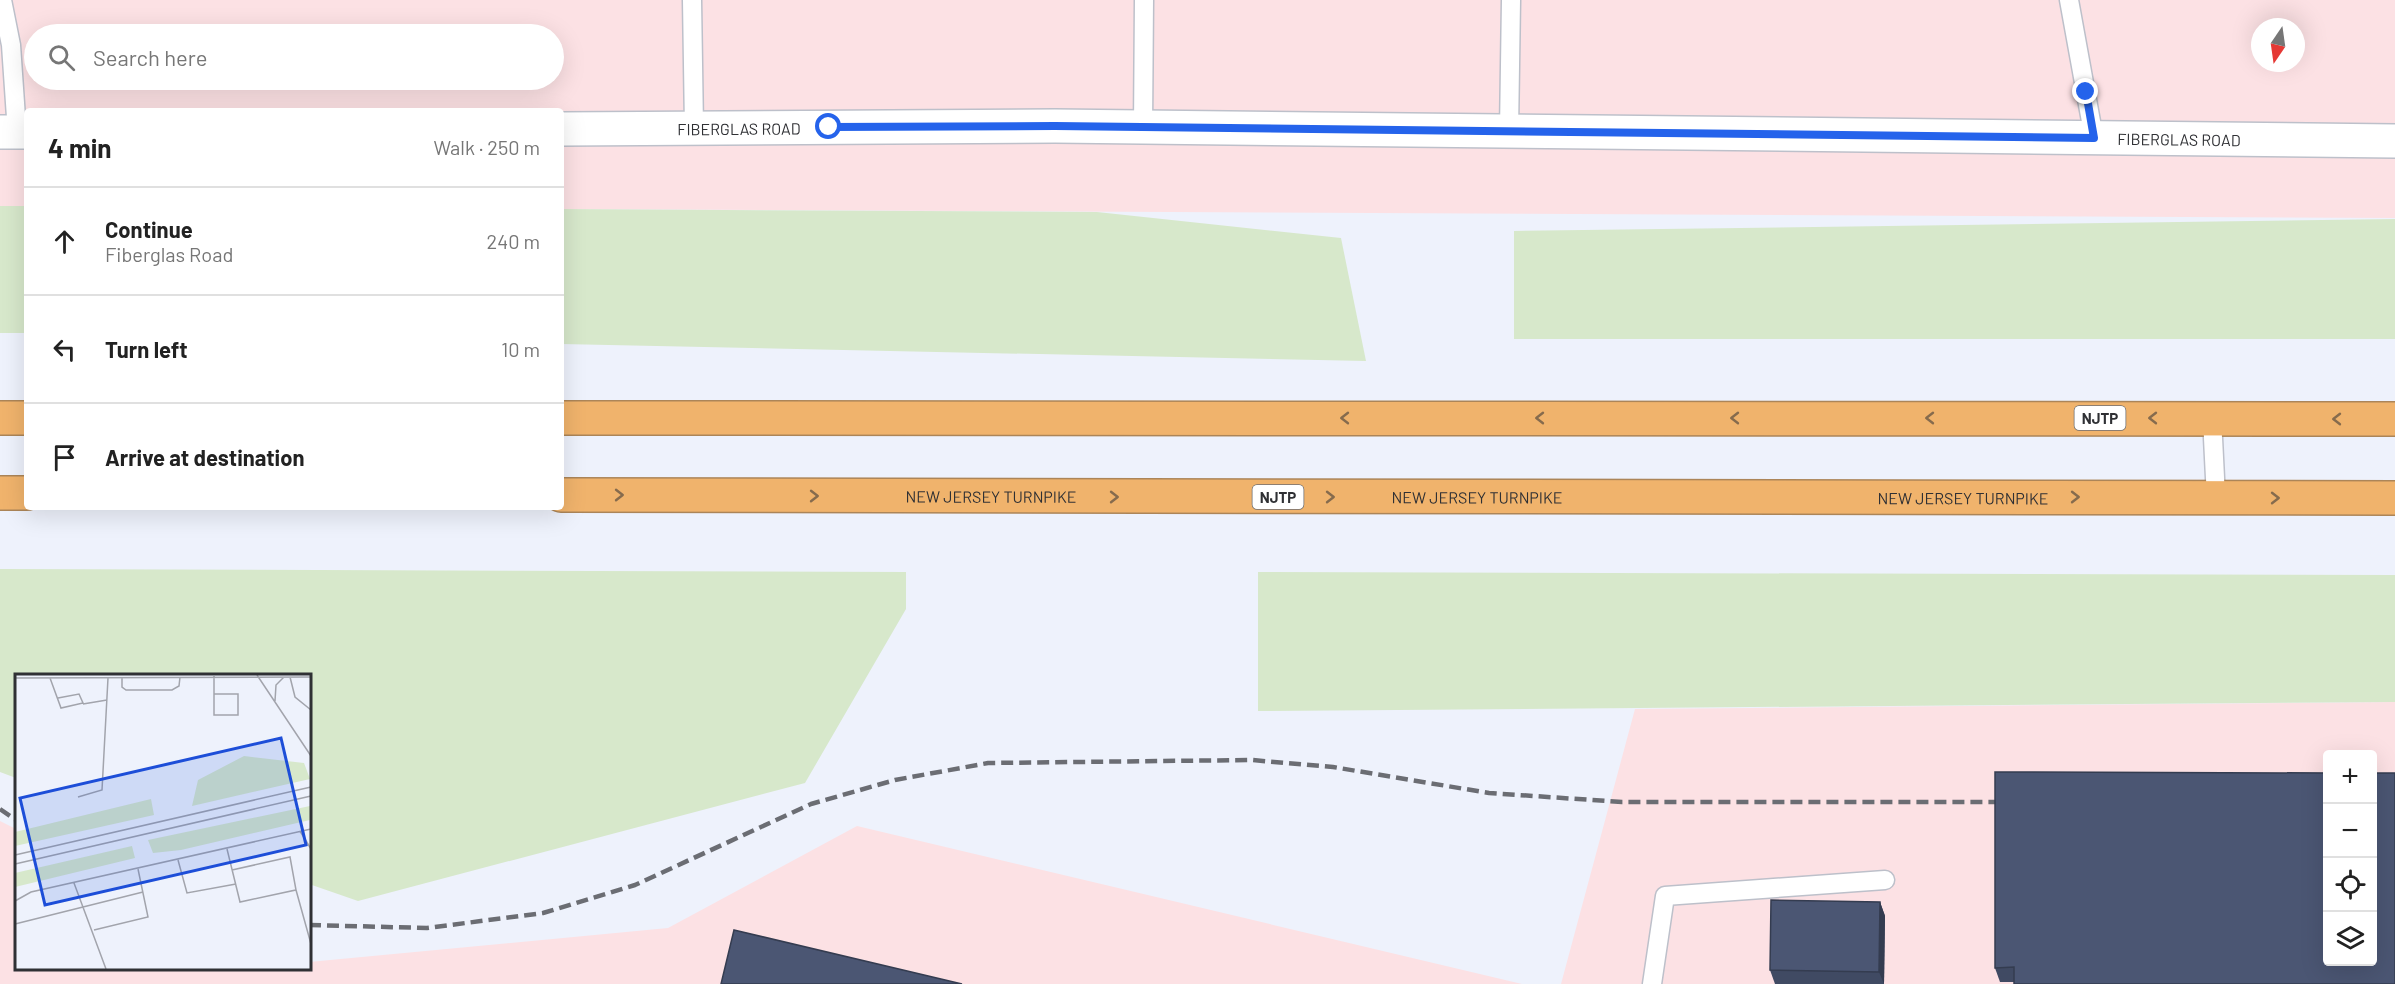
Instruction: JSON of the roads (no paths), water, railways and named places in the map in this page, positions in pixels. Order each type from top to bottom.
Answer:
[{"type":"highway","points":[[0,418],[24,418]]},
{"type":"highway","name":"NJTP","points":[[564,418],[2395,419]]},
{"type":"highway","points":[[0,493],[24,493]]},
{"type":"highway","name":"NEW JERSEY TURNPIKE","points":[[564,495],[2395,498]]},
{"type":"street","name":"FIBERGLAS ROAD","points":[[564,129],[1143,127],[2395,141]]},
{"type":"lane","points":[[2,0],[11,45],[15,132]]},
{"type":"lane","points":[[692,0],[694,128]]},
{"type":"lane","points":[[1143,127],[1144,0]]},
{"type":"lane","points":[[1509,132],[1511,0]]},
{"type":"lane","points":[[2069,0],[2094,138]]},
{"type":"lane","points":[[2212,418],[2216,498]]},
{"type":"lane","points":[[1652,984],[1665,896],[1885,880]]},
{"type":"railway","points":[[310,925],[427,928],[543,913],[635,885],[811,804],[895,780],[988,763],[1252,760],[1333,767],[1489,793],[1622,802],[2000,802]]},
{"type":"railway","points":[[0,809],[15,819]]}]
